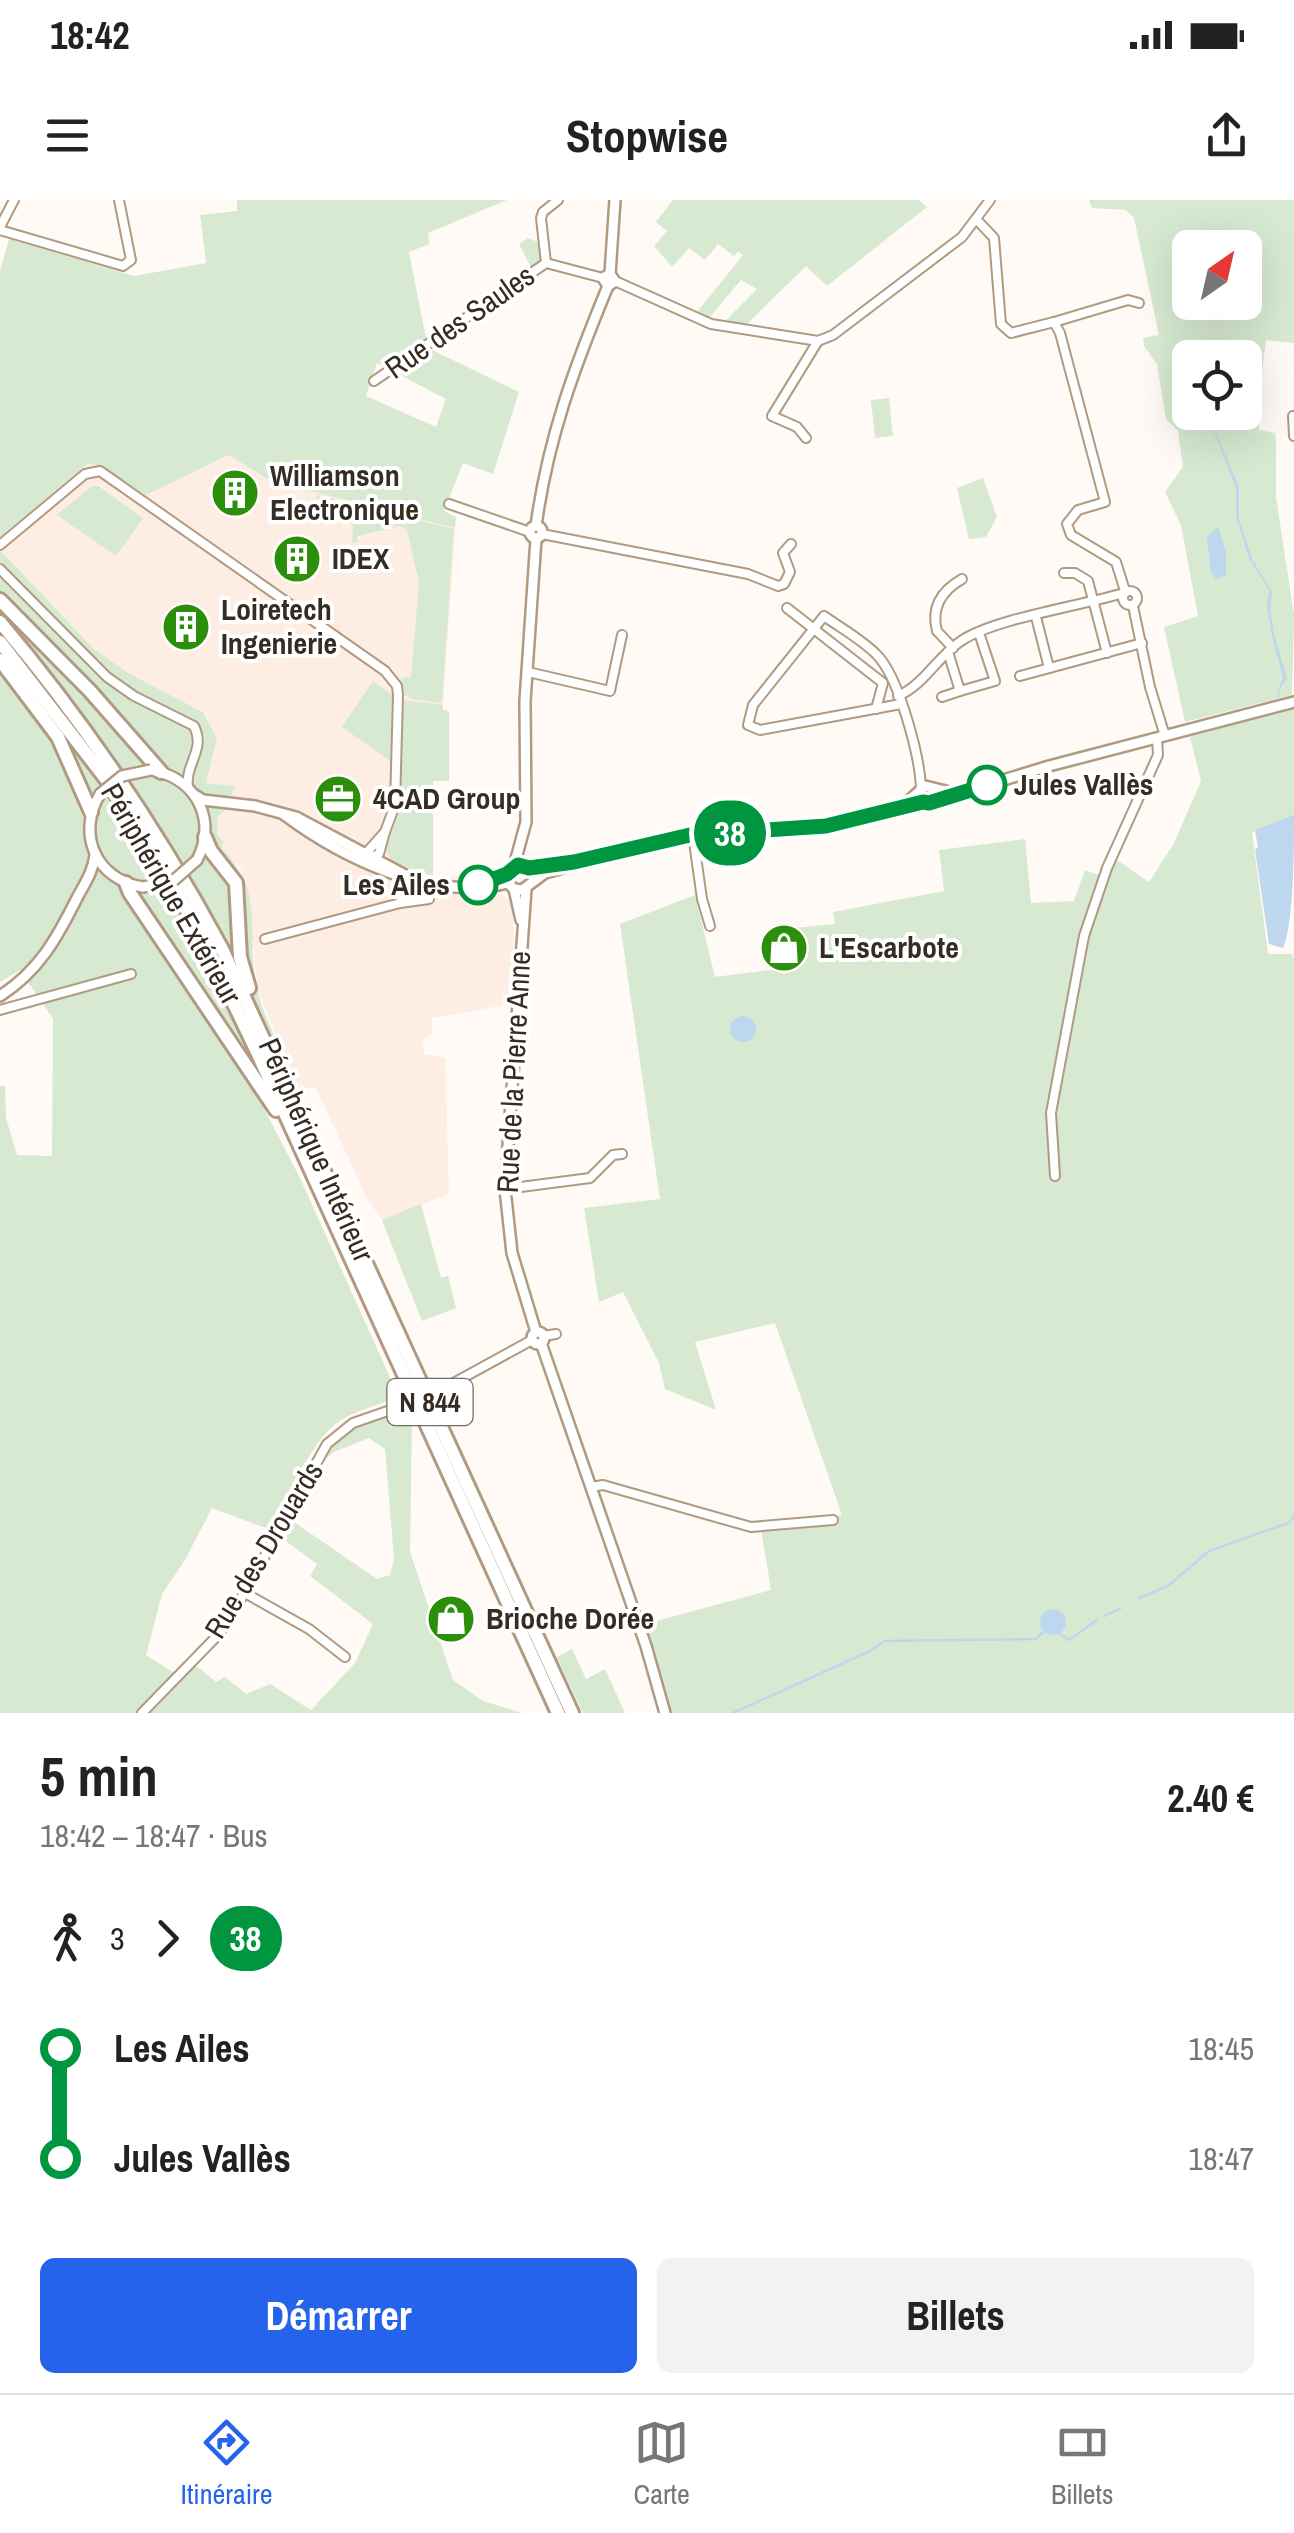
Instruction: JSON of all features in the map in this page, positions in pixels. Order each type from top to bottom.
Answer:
[{"type":"highway","points":[[0,600],[90,691],[160,772]]},
{"type":"highway","name":"Périphérique Intérieur","points":[[0,622],[68,706],[131,794],[190,890],[248,1000],[572,1713]]},
{"type":"highway","name":"Périphérique Extérieur","points":[[0,642],[80,742],[150,846],[226,985],[558,1713]]},
{"type":"highway","points":[[0,660],[58,736],[91,812]]},
{"type":"highway","points":[[205,837],[238,891],[240,957],[248,1000]]},
{"type":"highway","points":[[126,884],[216,1025],[268,1097],[291,1140],[301,1148]]},
{"type":"street","points":[[14,200],[0,228],[123,266],[131,260],[119,200]]},
{"type":"street","points":[[546,263],[541,218],[558,200]]},
{"type":"street","points":[[516,874],[523,837],[528,672],[543,473],[556,420],[609,280],[615,200]]},
{"type":"street","points":[[806,438],[797,426],[772,416],[818,342],[833,335],[962,237],[990,200]]},
{"type":"street","points":[[977,220],[994,238],[1001,324],[1005,330],[1011,333],[1128,300],[1139,302]]},
{"type":"street","name":"Rue des Saules","points":[[374,381],[546,263],[609,280],[711,324],[818,342]]},
{"type":"street","points":[[1054,322],[1105,502],[1078,510],[1067,524],[1071,535],[1116,562],[1126,603],[1133,606],[1161,737],[1158,755],[1107,868],[1084,936],[1051,1113],[1055,1176]]},
{"type":"street","points":[[1293,416],[1294,436]]},
{"type":"street","points":[[0,546],[85,474],[100,471],[385,671],[397,686],[398,695],[395,805],[380,854],[368,857]]},
{"type":"street","points":[[449,504],[536,533],[748,574],[778,586],[784,584],[790,572],[782,553],[791,544]]},
{"type":"street","points":[[0,568],[107,677],[134,696],[194,726],[200,749],[190,764],[192,791],[205,820],[205,837],[197,860],[174,881],[143,887],[126,884],[108,872],[95,855],[89,836],[91,812],[100,794],[122,776],[190,764]]},
{"type":"street","points":[[1064,573],[1075,573],[1088,582],[1108,653]]},
{"type":"street","points":[[960,691],[950,650],[937,631],[936,608],[951,585],[962,579]]},
{"type":"street","points":[[1125,592],[964,639],[899,700],[876,709],[760,730],[750,728],[748,720],[753,706],[824,616],[876,654],[886,666],[899,700],[926,792],[935,800],[1294,702]]},
{"type":"street","points":[[786,608],[883,683],[876,709]]},
{"type":"street","points":[[1036,616],[1049,668]]},
{"type":"street","points":[[942,697],[995,682],[979,633]]},
{"type":"street","points":[[528,672],[610,691],[622,635]]},
{"type":"street","points":[[1020,676],[1142,643]]},
{"type":"street","points":[[160,772],[202,800],[283,814],[368,857],[398,878],[407,876],[449,886],[478,885],[693,835],[826,826],[900,809],[926,792],[956,794]]},
{"type":"street","points":[[205,820],[215,808],[228,803]]},
{"type":"street","points":[[693,835],[710,926]]},
{"type":"street","points":[[0,996],[21,982],[55,941],[87,880],[95,855]]},
{"type":"street","points":[[529,885],[574,862]]},
{"type":"street","points":[[87,880],[108,872]]},
{"type":"street","points":[[516,874],[529,885]]},
{"type":"street","points":[[516,874],[529,885]]},
{"type":"street","name":"Rue de la Pierre Anne","points":[[516,874],[523,928]]},
{"type":"street","points":[[400,903],[407,876]]},
{"type":"street","name":"Rue de la Pierre Anne","points":[[529,885],[505,1189],[512,1253],[665,1713]]},
{"type":"street","points":[[264,939],[429,899]]},
{"type":"street","points":[[0,1010],[130,974]]},
{"type":"street","points":[[21,982],[25,1002]]},
{"type":"street","points":[[505,1189],[590,1178],[613,1156],[622,1154]]},
{"type":"street","points":[[437,1392],[538,1338],[556,1334]]},
{"type":"street","name":"Rue des Drouards","points":[[142,1713],[219,1634],[327,1444],[353,1423],[399,1407]]},
{"type":"street","points":[[590,1488],[603,1484],[752,1526],[833,1520]]},
{"type":"street","points":[[244,1593],[309,1629],[345,1658]]},
{"type":"shaded area","points":[[230,455],[271,481],[455,528],[443,705],[402,701],[401,803],[386,845],[401,863],[433,876],[493,875],[496,890],[511,902],[515,941],[511,1004],[431,1018],[433,1031],[423,1040],[424,1054],[445,1058],[449,1194],[382,1220],[368,1200],[316,1088],[300,1089],[257,990],[241,869],[222,848],[216,825],[234,786],[205,783],[217,738],[204,712],[128,673],[94,649],[0,550],[0,537],[87,464],[101,466],[146,495]]},
{"type":"green space","points":[[237,200],[507,200],[428,233],[429,244],[409,252],[428,348],[519,392],[493,474],[463,463],[444,511],[456,517],[455,528],[271,481],[229,455],[146,495],[101,466],[87,464],[0,537],[0,271],[9,239],[134,276],[206,263],[200,215],[237,211]],"holes":[[[377,363],[446,399],[436,427],[366,396]]]},
{"type":"green space","points":[[673,200],[919,200],[927,207],[827,286],[806,266],[744,327],[725,321],[757,289],[741,280],[710,317],[697,312],[743,255],[738,251],[734,256],[718,244],[705,260],[689,248],[672,267],[654,246],[667,231],[656,222]]},
{"type":"green space","points":[[1089,200],[1294,200],[1294,343],[1266,340],[1262,373],[1262,340],[1172,340],[1172,425],[1166,419],[1157,364],[1144,346],[1143,338],[1159,335],[1134,218],[1126,210],[1092,208]]},
{"type":"green space","points":[[528,238],[538,242],[544,262],[531,267],[519,244]]},
{"type":"green space","points":[[889,398],[893,436],[875,438],[871,400]]},
{"type":"green space","points":[[1178,431],[1275,433],[1276,497],[1294,615],[1292,695],[1185,722],[1164,627],[1198,616],[1181,525],[1165,492],[1183,467]]},
{"type":"green space","points":[[983,478],[997,517],[986,537],[969,539],[957,488]]},
{"type":"green space","points":[[92,486],[98,486],[143,518],[116,556],[57,515]]},
{"type":"green space","points":[[318,495],[454,529],[442,703],[403,694],[401,678],[411,677],[419,582],[407,530],[400,526],[357,536],[358,542],[352,543],[353,525],[316,498]]},
{"type":"green space","points":[[0,550],[94,649],[128,673],[203,712],[217,738],[206,783],[235,786],[218,817],[217,834],[245,882],[260,999],[300,1089],[260,1101],[300,1178],[399,1397],[339,1421],[323,1436],[271,1530],[212,1508],[162,1594],[146,1655],[181,1677],[194,1664],[216,1682],[225,1677],[246,1694],[270,1684],[311,1710],[355,1663],[373,1624],[310,1576],[317,1564],[283,1539],[291,1520],[377,1579],[390,1575],[394,1558],[385,1449],[369,1438],[334,1452],[321,1463],[355,1429],[401,1410],[412,1422],[410,1552],[453,1680],[483,1701],[522,1713],[0,1713],[0,1086],[5,1086],[6,1118],[17,1155],[52,1156],[53,1019],[20,970],[0,982]]},
{"type":"green space","points":[[373,681],[393,695],[390,761],[342,727]]},
{"type":"green space","points":[[402,700],[443,705],[443,710],[449,711],[449,781],[433,781],[433,876],[392,862],[386,850],[401,803]]},
{"type":"green space","points":[[1279,709],[1294,710],[1294,815],[1252,832],[1268,954],[1292,954],[1294,960],[1294,1713],[669,1713],[645,1624],[771,1590],[761,1529],[842,1515],[775,1323],[695,1342],[716,1410],[665,1389],[659,1363],[623,1292],[599,1302],[584,1208],[660,1199],[620,924],[695,895],[715,977],[777,969],[775,949],[768,949],[767,940],[775,938],[774,930],[835,924],[833,912],[944,891],[939,850],[1025,839],[1031,903],[1074,901],[1085,870],[1099,875],[1108,854],[1149,882],[1174,843],[1201,781],[1190,737]]},
{"type":"green space","points":[[421,1204],[441,1278],[448,1276],[456,1308],[422,1321],[382,1220]]},
{"type":"green space","points":[[572,1649],[586,1679],[605,1669],[625,1713],[583,1713],[557,1657]]},
{"type":"water","points":[[1214,430],[1239,487],[1239,519],[1252,559],[1272,592],[1274,634],[1287,678],[1279,691],[1280,699],[1277,693],[1283,678],[1267,608],[1269,590],[1249,558],[1236,516],[1236,488]]},
{"type":"water","points":[[1218,527],[1226,552],[1226,575],[1216,579],[1211,572],[1207,537]]},
{"type":"water","points":[[1294,815],[1291,904],[1283,948],[1269,944],[1255,830]]},
{"type":"water","points":[[743,1016],[752,1020],[756,1029],[752,1038],[743,1042],[734,1038],[730,1029],[734,1020]]},
{"type":"water","points":[[1053,1609],[1062,1613],[1066,1622],[1062,1631],[1053,1635],[1044,1631],[1040,1622],[1044,1613]]},
{"type":"waterway","points":[[1139,1598],[1168,1586],[1209,1551],[1288,1523],[1294,1517]]},
{"type":"waterway","points":[[1104,1616],[1120,1609]]},
{"type":"waterway","points":[[1059,1633],[1069,1640],[1097,1620]]},
{"type":"waterway","points":[[733,1713],[884,1641],[1036,1639],[1043,1632]]},
{"type":"bus line","name":"38","points":[[478,885],[507,874],[518,865],[529,868],[574,862],[690,835],[826,826],[929,803],[987,785]]},
{"type":"place","name":"Williamson Electronique","points":[[235,493]]},
{"type":"place","name":"IDEX","points":[[297,559]]},
{"type":"place","name":"Loiretech Ingenierie","points":[[186,627]]},
{"type":"place","name":"Jules Vallès","points":[[987,785]]},
{"type":"place","name":"4CAD Group","points":[[338,799]]},
{"type":"place","name":"Les Ailes","points":[[478,885]]},
{"type":"place","name":"L'Escarbote","points":[[784,948]]},
{"type":"place","name":"Brioche Dorée","points":[[451,1619]]}]
